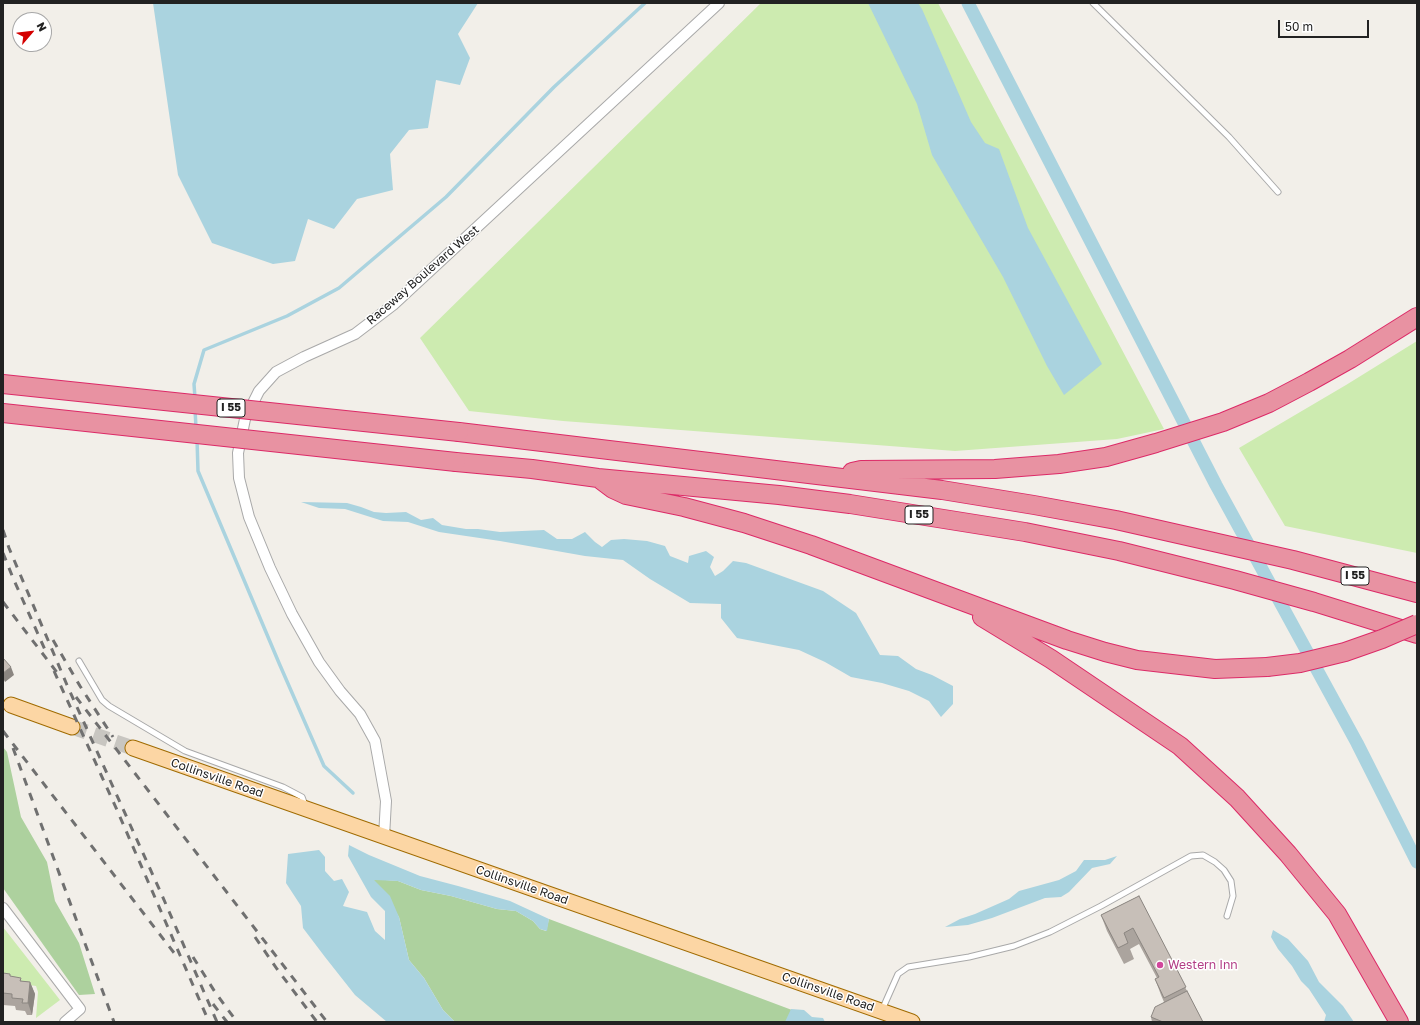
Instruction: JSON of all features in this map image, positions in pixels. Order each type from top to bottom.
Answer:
[{"type":"highway","points":[[828,476],[861,470],[995,469],[1059,464],[1106,457],[1223,422],[1269,403],[1350,359],[1417,317]]},
{"type":"highway","name":"I 55","points":[[3,384],[459,432],[942,490],[1116,520],[1293,560],[1417,593]]},
{"type":"highway","name":"I 55","points":[[3,413],[532,469],[598,478],[779,495],[850,504],[1025,532],[1119,551],[1235,580],[1314,602],[1417,634]]},
{"type":"highway","points":[[598,478],[626,495],[684,507],[744,523],[811,545],[1067,640],[1137,660],[1215,669],[1252,669],[1300,664],[1345,652],[1382,639],[1417,624]]},
{"type":"highway","points":[[946,594],[1051,659],[1180,746],[1237,798],[1288,854],[1338,914],[1399,1022]]},
{"type":"main road","points":[[11,705],[72,727]]},
{"type":"main road","name":"Collinsville Road","points":[[133,748],[912,1022]]},
{"type":"street","name":"Raceway Boulevard West","points":[[384,837],[386,801],[375,741],[360,714],[318,662],[270,568],[250,517],[239,478],[238,453],[245,419],[259,391],[276,372],[304,357],[355,334],[393,305],[719,3]]},
{"type":"street","points":[[3,908],[80,1009],[65,1022]]},
{"type":"lane","points":[[1093,3],[1229,138],[1278,192]]},
{"type":"lane","points":[[78,661],[102,700],[109,706],[185,751],[283,787],[302,797],[306,810]]},
{"type":"lane","points":[[881,1011],[898,974],[908,967],[984,954],[1014,946],[1050,932],[1101,906],[1191,856],[1203,855],[1215,862],[1224,870],[1231,881],[1233,896],[1227,916]]},
{"type":"green space","points":[[761,3],[938,3],[1164,429],[1117,439],[955,451],[563,421],[469,411],[420,338]]},
{"type":"green space","points":[[1417,341],[1417,553],[1285,526],[1239,448]]},
{"type":"green space","points":[[3,747],[7,752],[21,817],[47,862],[55,901],[79,943],[95,994],[79,995],[3,888]]},
{"type":"green space","points":[[373,879],[398,881],[421,890],[451,896],[497,909],[516,911],[533,921],[540,929],[546,931],[549,919],[824,1022],[455,1022],[443,1010],[424,978],[409,960],[399,917]]},
{"type":"green space","points":[[3,927],[60,1000],[36,1018],[38,992],[36,986],[3,981]]},
{"type":"water","points":[[153,3],[478,3],[458,34],[470,58],[460,85],[436,80],[428,128],[409,130],[390,154],[393,190],[357,199],[334,229],[308,219],[295,261],[273,264],[212,243],[178,175]]},
{"type":"water","points":[[868,3],[918,3],[922,9],[971,122],[985,143],[999,149],[1028,228],[1102,364],[1064,395],[1047,366],[1003,277],[932,155],[917,104]]},
{"type":"water","points":[[301,502],[347,503],[374,512],[406,512],[421,520],[433,518],[442,525],[466,529],[500,532],[544,530],[557,539],[572,539],[585,532],[602,547],[611,540],[624,539],[647,541],[665,546],[670,556],[688,563],[689,556],[706,551],[714,557],[710,567],[715,576],[723,571],[733,561],[746,563],[823,591],[856,613],[880,655],[898,656],[916,669],[932,675],[953,686],[953,704],[941,717],[929,701],[909,691],[882,683],[851,677],[825,662],[799,650],[737,638],[721,618],[721,604],[690,603],[650,579],[623,560],[585,556],[439,532],[408,522],[383,521],[345,509],[319,508]]},
{"type":"water","points":[[349,845],[420,876],[510,901],[549,919],[547,931],[540,929],[533,921],[516,911],[497,909],[451,896],[421,890],[398,881],[374,880],[390,896],[399,917],[409,960],[424,978],[443,1010],[455,1022],[387,1022],[355,995],[303,928],[301,906],[286,883],[288,854],[319,850],[325,857],[325,871],[334,881],[342,879],[349,892],[343,906],[367,912],[375,931],[385,940],[385,911],[371,897],[348,856]]},
{"type":"water","points":[[1117,856],[1110,864],[1092,868],[1069,892],[1061,897],[1045,898],[992,918],[968,925],[945,927],[960,919],[1009,899],[1019,891],[1059,880],[1076,871],[1084,860],[1105,860]]},
{"type":"water","points":[[1273,930],[1288,939],[1308,961],[1319,982],[1343,1006],[1354,1022],[1324,1022],[1326,1015],[1271,937]]},
{"type":"water","points":[[791,1009],[804,1010],[812,1017],[823,1018],[825,1022],[785,1022]]},
{"type":"building","points":[[3,658],[11,667],[3,673]]},
{"type":"building","points":[[1139,896],[1186,987],[1164,998],[1155,979],[1159,977],[1133,928],[1124,933],[1128,943],[1118,948],[1101,915]]},
{"type":"building","points":[[3,973],[21,978],[20,981],[30,982],[28,1003],[22,1003],[23,999],[12,998],[12,994],[3,993]]},
{"type":"building","points":[[1187,991],[1203,1022],[1163,1022],[1151,1017],[1155,1007]]},
{"type":"waterway","points":[[195,398],[194,384],[204,350],[287,316],[339,288],[446,197],[554,87],[645,3]]},
{"type":"waterway","points":[[968,3],[1216,485],[1357,743],[1417,862]]},
{"type":"waterway","points":[[195,409],[196,428]]},
{"type":"waterway","points":[[197,439],[198,471],[324,766],[353,793]]},
{"type":"tunnel","points":[[72,727],[133,748]]},
{"type":"railway","points":[[3,530],[9,548],[67,685],[161,893],[217,1022]]},
{"type":"railway","points":[[3,553],[46,652]]},
{"type":"railway","points":[[3,602],[59,675]]},
{"type":"railway","points":[[53,640],[80,686],[113,737]]},
{"type":"railway","points":[[54,671],[117,810],[209,1022]]},
{"type":"railway","points":[[76,697],[327,1022]]},
{"type":"railway","points":[[3,731],[178,958]]},
{"type":"railway","points":[[13,748],[114,1022]]},
{"type":"railway","points":[[255,937],[317,1022]]},
{"type":"railway","points":[[193,957],[215,992],[237,1022]]},
{"type":"railway","points":[[213,1004],[227,1022]]},
{"type":"place","name":"Western Inn","points":[[1160,965]]}]
